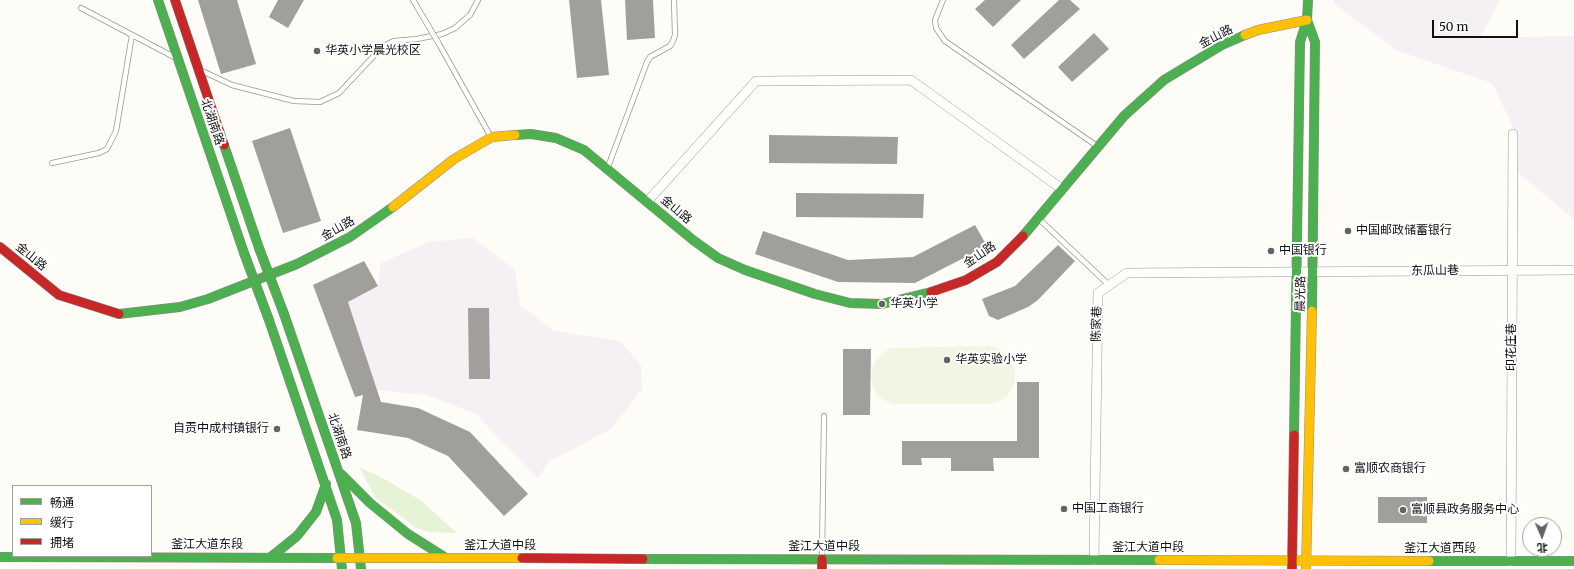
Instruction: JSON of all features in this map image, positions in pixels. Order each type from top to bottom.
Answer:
[{"type":"main road","name":"北湖南路","points":[[158,0],[181,61],[244,253],[326,484]]},
{"type":"main road","name":"北湖南路","points":[[175,0],[195,68],[284,314],[356,523],[361,569]]},
{"type":"main road","name":"晨光路","points":[[1292,565],[1300,42],[1307,20],[1308,0]]},
{"type":"main road","name":"金山路","points":[[0,247],[59,295],[85,304],[118,314],[148,312],[180,307],[208,298],[297,264],[350,237],[390,210],[454,159],[492,138],[531,134],[556,138],[584,150],[699,245],[718,258],[745,270],[815,294],[850,303],[882,304],[915,297],[966,280],[997,262],[1038,217],[1124,116],[1164,80],[1222,45],[1258,30],[1307,20]]},
{"type":"main road","name":"晨光路","points":[[1306,565],[1314,273],[1315,42],[1307,20]]},
{"type":"main road","points":[[338,471],[370,503],[408,534],[447,558]]},
{"type":"main road","points":[[271,557],[298,536],[316,512],[326,484]]},
{"type":"main road","points":[[326,484],[337,520],[342,557],[342,569]]},
{"type":"main road","name":"釜江大道东段","points":[[0,557],[342,557]]},
{"type":"main road","name":"釜江大道中段","points":[[342,557],[1094,560],[1306,565]]},
{"type":"main road","points":[[822,559],[822,569]]},
{"type":"main road","name":"釜江大道西段","points":[[1306,565],[1574,561]]},
{"type":"street","points":[[647,202],[756,81],[911,80],[1062,189]]},
{"type":"street","name":"印花庄巷","points":[[1511,561],[1513,270],[1512,134]]},
{"type":"street","name":"东瓜山巷","points":[[1296,273],[1574,270]]},
{"type":"street","name":"陈家巷","points":[[1094,560],[1098,293],[1127,273],[1296,273]]},
{"type":"lane","points":[[413,0],[492,138]]},
{"type":"lane","points":[[195,68],[232,85],[294,101],[320,102],[339,93],[382,46],[394,41],[417,39],[442,34],[455,28],[470,15],[478,0]]},
{"type":"lane","points":[[607,168],[647,62],[650,57],[670,46],[673,41],[675,35],[674,0]]},
{"type":"lane","points":[[943,0],[935,20],[936,28],[945,41],[1097,146]]},
{"type":"lane","points":[[81,8],[181,61]]},
{"type":"lane","points":[[52,163],[99,153],[107,149],[116,131],[132,35]]},
{"type":"lane","points":[[1038,217],[1109,285]]},
{"type":"lane","points":[[822,559],[824,416]]},
{"type":"shaded area","points":[[1334,0],[1500,0],[1480,38],[1574,36],[1574,219],[1517,172],[1518,137],[1492,83],[1398,51],[1334,4]]},
{"type":"shaded area","points":[[473,238],[515,270],[520,305],[554,331],[620,341],[641,365],[642,389],[611,429],[548,462],[538,479],[476,414],[427,395],[377,390],[348,302],[378,286],[381,263],[429,242]]},
{"type":"green space","points":[[988,346],[997,348],[1006,353],[1012,361],[1015,370],[1015,380],[1012,389],[1006,397],[998,402],[988,404],[893,404],[884,400],[877,394],[873,385],[871,376],[877,359],[884,352],[892,348]]},
{"type":"green space","points":[[359,467],[379,476],[420,500],[457,533],[429,532],[416,528],[375,497]]},
{"type":"building","points":[[198,0],[237,0],[256,64],[221,74]]},
{"type":"building","points":[[278,0],[304,0],[288,28],[269,17]]},
{"type":"building","points":[[569,0],[601,0],[609,75],[577,78]]},
{"type":"building","points":[[625,0],[653,0],[655,38],[627,40]]},
{"type":"building","points":[[985,0],[1021,0],[993,27],[975,9]]},
{"type":"building","points":[[1059,0],[1070,0],[1080,9],[1024,59],[1011,45]]},
{"type":"building","points":[[1094,33],[1109,49],[1072,82],[1058,67]]},
{"type":"building","points":[[290,128],[321,221],[283,233],[252,141]]},
{"type":"building","points":[[769,135],[898,137],[897,164],[769,163]]},
{"type":"building","points":[[796,193],[924,194],[923,218],[796,217]]},
{"type":"building","points":[[975,225],[987,246],[915,283],[838,282],[755,254],[763,231],[848,260],[913,257]]},
{"type":"building","points":[[1058,245],[1075,261],[1038,300],[1028,307],[998,320],[989,316],[982,299],[1015,286]]},
{"type":"building","points":[[364,261],[378,286],[348,302],[381,402],[418,408],[470,432],[528,494],[504,516],[448,456],[408,438],[357,430],[363,395],[355,397],[313,285]]},
{"type":"building","points":[[468,308],[489,308],[490,379],[469,379]]},
{"type":"building","points":[[843,349],[871,349],[870,415],[843,415]]},
{"type":"building","points":[[1017,382],[1039,382],[1039,458],[993,458],[994,471],[951,471],[951,458],[921,458],[922,465],[902,465],[902,441],[1017,441]]},
{"type":"building","name":"富顺县政务服务中心","points":[[1378,497],[1427,497],[1427,523],[1378,523]]},
{"type":"traffic: fast","points":[[158,0],[244,253]]},
{"type":"traffic: fast","points":[[1294,435],[1300,42],[1307,20],[1308,0]]},
{"type":"traffic: fast","points":[[1307,20],[1315,42],[1312,311]]},
{"type":"traffic: fast","points":[[1023,236],[1124,116],[1164,80],[1222,45],[1245,35]]},
{"type":"traffic: fast","points":[[515,135],[531,134],[556,138],[584,150],[693,240],[718,258],[745,270],[815,294],[850,303],[882,304],[931,292]]},
{"type":"traffic: fast","points":[[224,145],[259,248]]},
{"type":"traffic: fast","points":[[119,314],[180,307],[208,299],[297,264],[350,237],[393,207]]},
{"type":"traffic: fast","points":[[259,248],[284,314]]},
{"type":"traffic: fast","points":[[244,253],[269,320]]},
{"type":"traffic: fast","points":[[284,314],[356,523],[361,569]]},
{"type":"traffic: fast","points":[[269,320],[337,520],[342,569]]},
{"type":"traffic: fast","points":[[341,474],[370,503],[408,534],[446,558]]},
{"type":"traffic: fast","points":[[271,557],[297,536],[316,512],[326,484]]},
{"type":"traffic: fast","points":[[0,557],[337,558]]},
{"type":"traffic: fast","points":[[643,559],[1159,560]]},
{"type":"traffic: fast","points":[[1429,561],[1574,561]]},
{"type":"traffic: slow","points":[[1245,35],[1258,30],[1307,20]]},
{"type":"traffic: slow","points":[[393,207],[454,159],[492,137],[515,135]]},
{"type":"traffic: slow","points":[[1306,569],[1312,311]]},
{"type":"traffic: slow","points":[[337,558],[522,558]]},
{"type":"traffic: slow","points":[[1159,560],[1429,561]]},
{"type":"traffic: jam","points":[[175,0],[224,145]]},
{"type":"traffic: jam","points":[[931,292],[966,280],[997,262],[1023,236]]},
{"type":"traffic: jam","points":[[0,247],[59,295],[119,314]]},
{"type":"traffic: jam","points":[[1292,569],[1294,435]]},
{"type":"traffic: jam","points":[[522,558],[643,559]]},
{"type":"traffic: jam","points":[[822,559],[822,569]]},
{"type":"place","name":"华英小学晨光校区","points":[[317,51]]},
{"type":"place","name":"中国邮政储蓄银行","points":[[1348,231]]},
{"type":"place","name":"中国银行","points":[[1271,251]]},
{"type":"place","name":"华英小学","points":[[882,304]]},
{"type":"place","name":"华英实验小学","points":[[947,360]]},
{"type":"place","name":"自贡中成村镇银行","points":[[277,429]]},
{"type":"place","name":"富顺农商银行","points":[[1346,469]]},
{"type":"place","name":"中国工商银行","points":[[1064,509]]},
{"type":"place","name":"富顺县政务服务中心","points":[[1403,510]]}]
